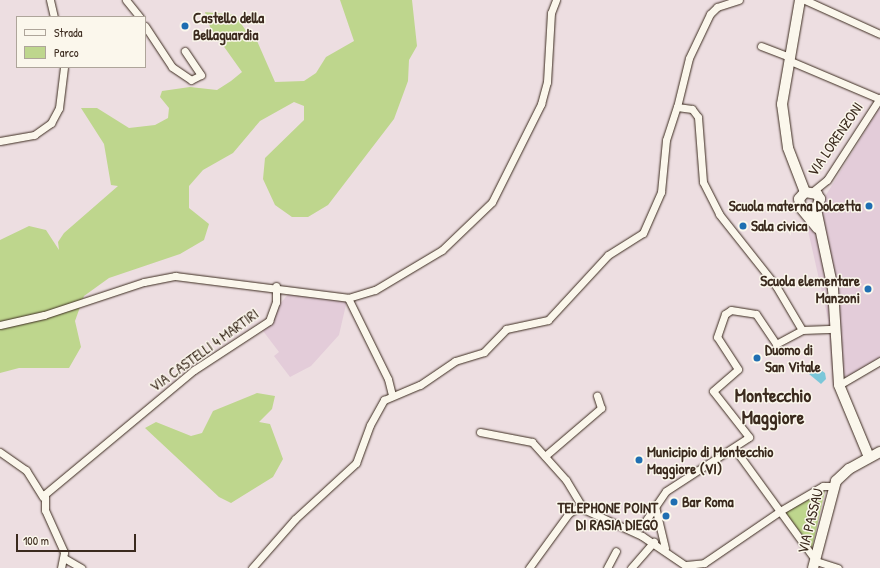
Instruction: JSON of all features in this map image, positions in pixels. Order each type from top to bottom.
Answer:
[{"type":"street","points":[[50,0],[54,16]]},
{"type":"street","points":[[126,0],[139,16]]},
{"type":"street","points":[[276,286],[348,298],[375,290],[442,250],[492,202],[541,104],[547,82],[551,13],[556,0]]},
{"type":"street","points":[[252,568],[295,519],[356,463],[370,425],[384,400],[392,395],[420,385],[455,361],[484,352],[506,329],[548,320],[608,255],[636,241],[660,198],[666,140],[677,108],[689,58],[710,14],[718,7],[739,0]]},
{"type":"street","points":[[800,0],[783,83],[784,128],[809,192],[820,199],[816,210],[818,231],[833,289],[839,385],[869,457]]},
{"type":"street","points":[[805,0],[880,34]]},
{"type":"street","points":[[146,28],[172,67],[191,80],[201,75],[185,51]]},
{"type":"street","name":"VIA LORENZONI","points":[[762,46],[880,99],[827,180],[809,192]]},
{"type":"street","points":[[0,141],[34,135],[50,123],[59,108],[64,68]]},
{"type":"street","points":[[677,108],[692,109],[698,117],[703,182],[719,214],[776,286],[802,330]]},
{"type":"street","points":[[809,192],[800,200],[804,211],[818,231]]},
{"type":"street","points":[[804,211],[816,210]]},
{"type":"street","name":"VIA CASTELLI 4 MARTIRI","points":[[0,325],[44,315],[144,282],[175,276],[276,286],[276,302],[269,321],[194,370],[43,497]]},
{"type":"street","points":[[348,298],[388,379],[392,395]]},
{"type":"street","points":[[626,528],[642,526],[654,505],[666,491],[749,437],[713,391],[738,369],[717,337],[722,319],[730,310],[756,314],[778,345],[802,330],[835,329]]},
{"type":"street","points":[[839,385],[880,361]]},
{"type":"street","points":[[545,456],[601,408],[598,396]]},
{"type":"street","points":[[480,432],[532,442],[545,456],[584,508]]},
{"type":"street","points":[[734,448],[780,511],[814,564],[830,564],[838,568]]},
{"type":"street","points":[[0,452],[26,470],[43,497],[64,558],[61,568]]},
{"type":"street","name":"VIA PASSAU","points":[[814,564],[834,486],[849,468],[880,452]]},
{"type":"street","points":[[529,568],[573,508],[584,508],[654,542],[665,548],[688,567],[703,566],[780,511],[823,486],[834,486]]},
{"type":"street","points":[[654,505],[665,548]]},
{"type":"street","points":[[631,568],[654,542]]},
{"type":"street","points":[[606,568],[616,550]]},
{"type":"street","points":[[64,558],[81,568]]},
{"type":"shaded area","points":[[880,107],[880,357],[833,385],[828,319],[807,226]]},
{"type":"shaded area","points":[[291,291],[348,296],[339,335],[311,366],[290,377],[274,356],[279,352],[260,327]]},
{"type":"green space","points":[[340,0],[412,0],[417,46],[409,60],[408,81],[394,119],[328,205],[308,217],[292,217],[275,205],[263,179],[265,158],[304,120],[304,106],[294,102],[260,121],[233,153],[203,170],[189,186],[189,208],[209,224],[204,240],[180,254],[109,278],[84,296],[75,321],[81,347],[69,368],[19,368],[0,373],[0,240],[29,226],[46,230],[59,250],[58,242],[64,233],[118,186],[111,185],[104,144],[81,108],[97,108],[129,128],[155,125],[168,118],[169,108],[160,97],[162,91],[190,87],[217,90],[231,81],[242,72],[210,27],[205,12],[235,15],[249,35],[254,34],[275,82],[304,81],[316,73],[326,57],[354,41]]},
{"type":"green space","points":[[257,393],[275,396],[272,409],[259,422],[270,424],[283,459],[273,477],[231,503],[219,497],[145,428],[156,422],[191,436],[202,433],[213,411]]},
{"type":"green space","points":[[825,491],[812,548],[785,512]]},
{"type":"water","points":[[818,368],[825,373],[826,379],[821,384],[809,374]]},
{"type":"place","name":"Castello della Bellaguardia","points":[[185,26]]},
{"type":"place","name":"Scuola materna Dolcetta","points":[[869,206]]},
{"type":"place","name":"Sala civica","points":[[743,226]]},
{"type":"place","name":"Scuola elementare Manzoni","points":[[868,289]]},
{"type":"place","name":"Duomo di San Vitale","points":[[757,358]]},
{"type":"place","name":"Municipio di Montecchio Maggiore (VI)","points":[[639,460]]},
{"type":"place","name":"Bar Roma","points":[[674,502]]},
{"type":"place","name":"TELEPHONE POINT DI RASIA DIEGO","points":[[666,516]]},
{"type":"district","name":"Montecchio Maggiore","points":[[773,407]]}]
